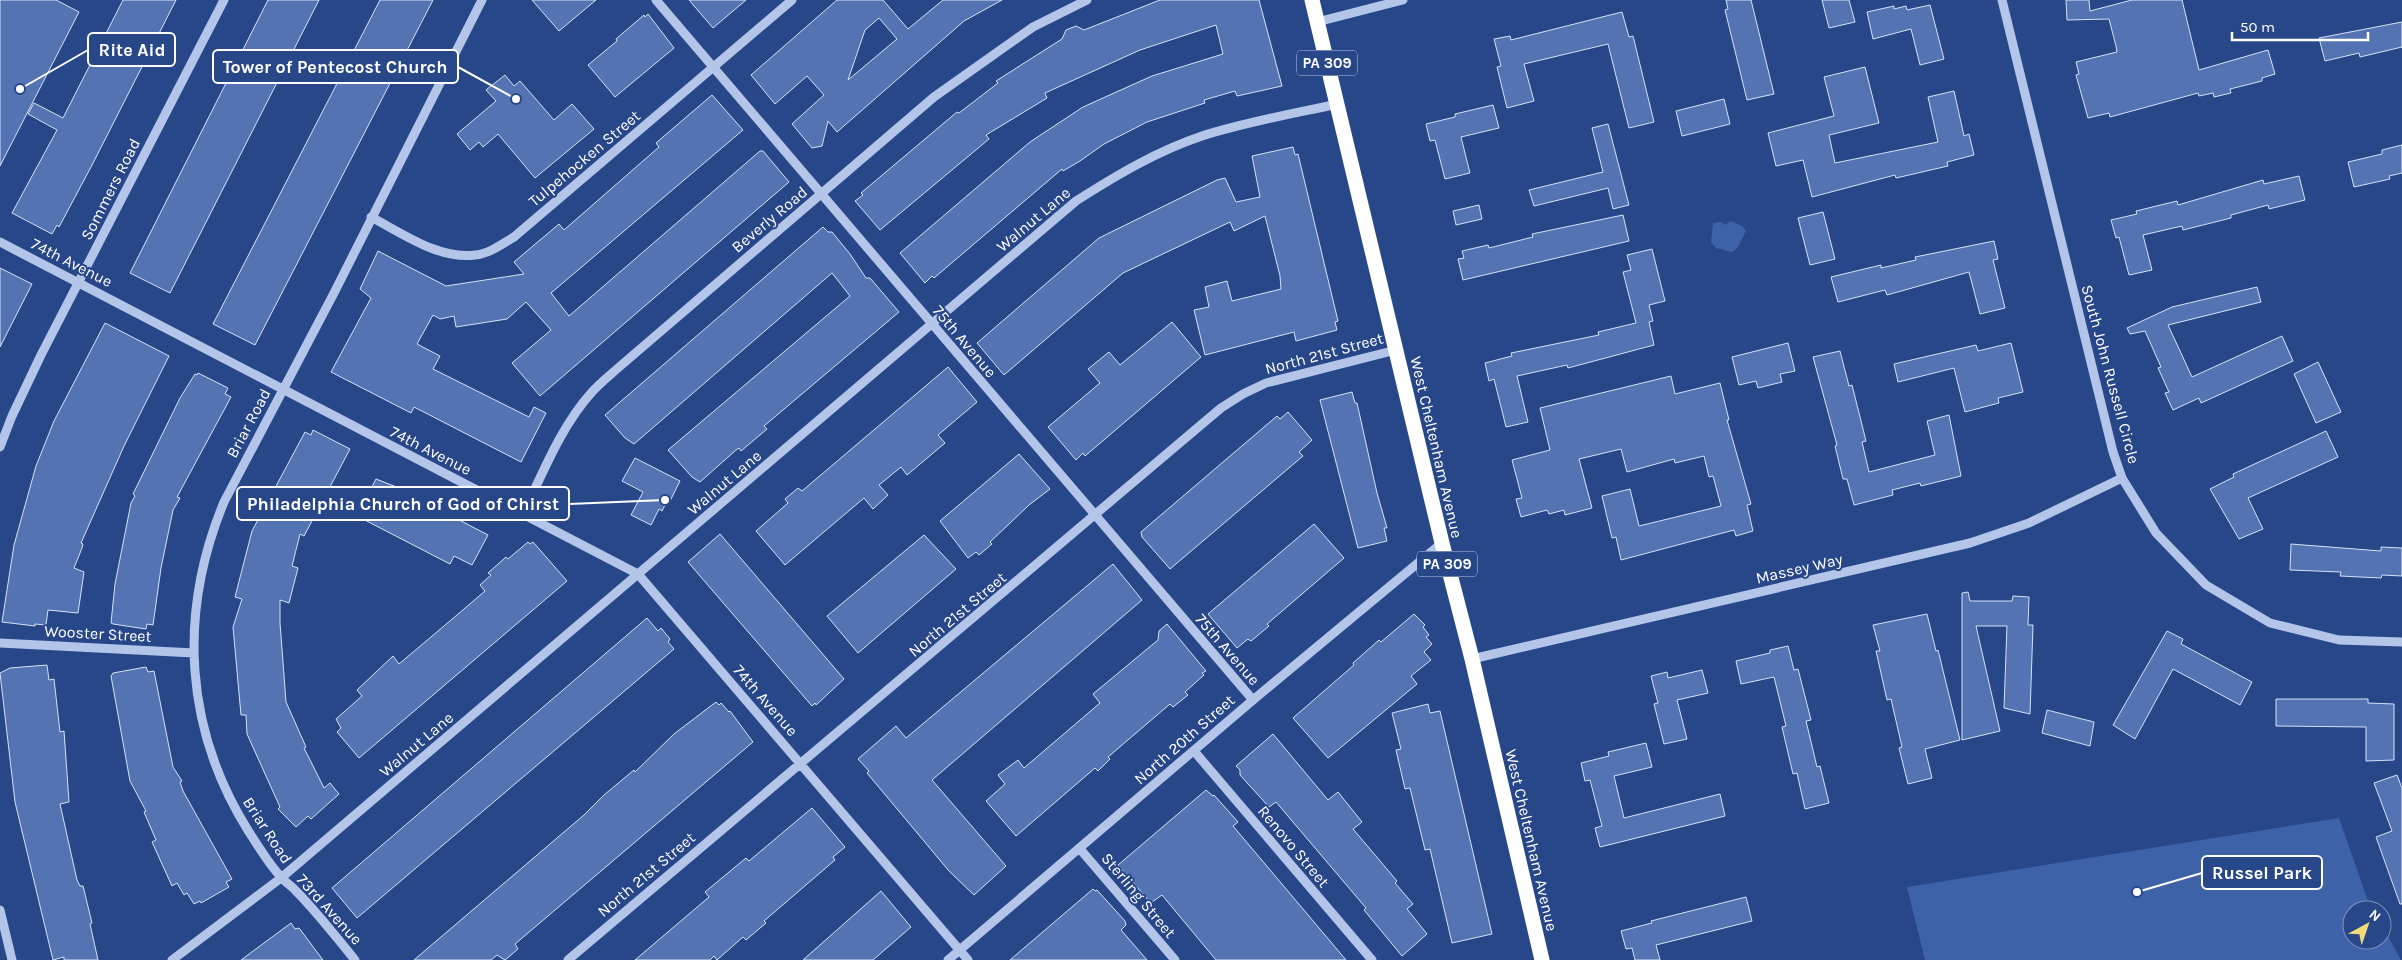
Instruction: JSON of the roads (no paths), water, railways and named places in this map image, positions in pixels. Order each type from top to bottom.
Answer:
[{"type":"highway","name":"West Cheltenham Avenue","points":[[1312,0],[1442,543],[1472,660],[1542,960]]},
{"type":"street","name":"Sommers Road","points":[[0,447],[12,416],[78,283],[224,0]]},
{"type":"street","name":"Briar Road","points":[[281,878],[234,807],[219,775],[201,718],[194,653],[198,588],[212,532],[224,502],[482,0]]},
{"type":"street","name":"75th Avenue","points":[[656,0],[932,326],[1253,700]]},
{"type":"street","name":"Tulpehocken Street","points":[[372,217],[435,250],[454,254],[476,255],[495,248],[514,237],[792,0]]},
{"type":"street","name":"Beverly Road","points":[[523,514],[564,431],[592,392],[934,97],[968,71],[1033,27],[1087,0]]},
{"type":"street","points":[[1317,22],[1403,0]]},
{"type":"street","name":"South John Russell Circle","points":[[2002,0],[2113,452],[2122,478],[2156,533],[2206,585],[2270,623],[2339,640],[2402,642]]},
{"type":"street","name":"Walnut Lane","points":[[172,960],[281,878],[932,326],[1076,201],[1143,161],[1204,136],[1337,104]]},
{"type":"street","name":"74th Avenue","points":[[0,242],[638,574],[968,960]]},
{"type":"street","name":"North 21st Street","points":[[568,960],[800,763],[886,694],[1221,408],[1242,394],[1266,383],[1396,350]]},
{"type":"street","name":"Massey Way","points":[[1472,660],[1970,543],[2029,523],[2122,478]]},
{"type":"street","name":"North 20th Street","points":[[948,960],[1253,700],[1442,543]]},
{"type":"street","name":"Wooster Street","points":[[0,643],[194,653]]},
{"type":"street","name":"Renovo Street","points":[[1194,752],[1372,960]]},
{"type":"street","name":"Sterling Street","points":[[1080,849],[1175,960]]},
{"type":"street","name":"73rd Avenue","points":[[281,878],[296,891],[355,960]]},
{"type":"street","points":[[0,910],[12,960]]},
{"type":"place","name":"Rite Aid","points":[[20,89]]},
{"type":"place","name":"Tower of Pentecost Church","points":[[516,99]]},
{"type":"place","name":"Philadelphia Church of God of Chirst","points":[[665,500]]},
{"type":"place","name":"Russel Park","points":[[2137,892]]}]
